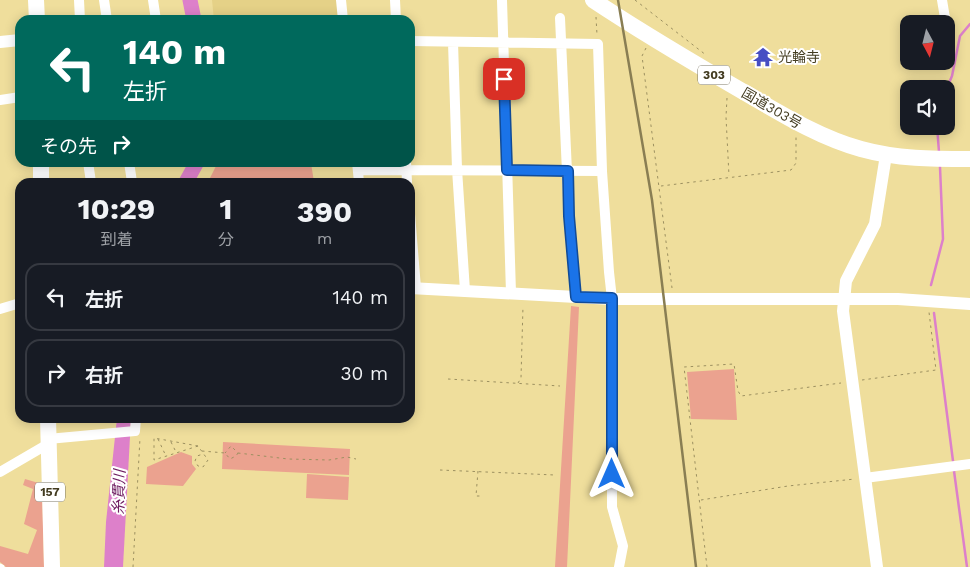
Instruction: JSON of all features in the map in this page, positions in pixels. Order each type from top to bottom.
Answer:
[{"type":"highway","points":[[36,0],[37,15]]},
{"type":"highway","name":"国道303号","points":[[594,6],[634,25],[795,122],[834,140],[886,155],[970,159]]},
{"type":"highway","name":"157","points":[[48,423],[52,567]]},
{"type":"street","points":[[78,0],[80,15]]},
{"type":"street","points":[[104,0],[106,15]]},
{"type":"street","points":[[153,0],[155,15]]},
{"type":"street","points":[[341,0],[342,15]]},
{"type":"street","points":[[395,0],[396,15]]},
{"type":"street","points":[[502,0],[510,293]]},
{"type":"street","points":[[942,0],[944,15]]},
{"type":"street","points":[[560,18],[569,216],[576,297]]},
{"type":"street","points":[[0,42],[15,40]]},
{"type":"street","points":[[415,41],[598,44],[602,171],[608,272],[612,298],[612,507],[623,546],[619,567]]},
{"type":"street","points":[[452,42],[457,169],[465,291]]},
{"type":"street","points":[[0,100],[15,98]]},
{"type":"street","points":[[877,567],[843,311],[848,275],[875,224],[886,155]]},
{"type":"street","points":[[415,167],[602,171]]},
{"type":"street","points":[[415,288],[576,297],[898,299],[970,304]]},
{"type":"street","points":[[0,309],[15,304]]},
{"type":"street","points":[[0,472],[48,442],[135,431],[136,423]]},
{"type":"street","points":[[865,478],[970,464]]},
{"type":"path","points":[[635,0],[710,58]]},
{"type":"path","points":[[594,6],[598,44]]},
{"type":"path","points":[[647,47],[642,56],[673,293]]},
{"type":"path","points":[[728,94],[726,117],[729,177]]},
{"type":"path","points":[[660,186],[794,168],[796,163],[795,122]]},
{"type":"path","points":[[517,383],[521,378],[523,304]]},
{"type":"path","points":[[707,567],[700,500],[697,495],[684,367],[734,364],[738,391],[742,396],[936,370],[929,309]]},
{"type":"path","points":[[448,379],[560,386]]},
{"type":"path","points":[[157,438],[154,438],[154,460],[198,446]]},
{"type":"path","points":[[157,438],[198,446],[202,453],[207,457],[208,463],[200,467],[196,463],[196,458],[202,453],[225,453],[231,446],[238,453],[288,459],[329,460],[347,457],[356,459]]},
{"type":"path","points":[[157,438],[166,455]]},
{"type":"path","points":[[171,441],[176,452]]},
{"type":"path","points":[[133,567],[140,443]]},
{"type":"path","points":[[225,453],[226,457],[233,459],[238,453]]},
{"type":"path","points":[[440,470],[555,475]]},
{"type":"path","points":[[478,471],[476,496],[480,496]]},
{"type":"path","points":[[700,500],[788,486],[865,478]]},
{"type":"shaded area","points":[[212,0],[339,0],[340,15],[214,15]]},
{"type":"shaded area","points":[[216,167],[312,167],[313,178],[210,178]]},
{"type":"shaded area","points":[[571,306],[579,307],[567,567],[555,567]]},
{"type":"shaded area","points":[[734,369],[737,420],[691,419],[687,372]]},
{"type":"shaded area","points":[[223,442],[350,449],[349,475],[222,469]]},
{"type":"shaded area","points":[[181,452],[192,456],[192,464],[196,469],[183,486],[146,484],[147,467]]},
{"type":"shaded area","points":[[307,474],[349,477],[348,500],[306,498]]},
{"type":"shaded area","points":[[25,479],[42,484],[44,567],[6,567],[0,562],[0,546],[28,554],[37,530],[24,524],[33,489],[23,485]]},
{"type":"water","points":[[116,423],[131,423],[123,567],[104,567],[106,522]]},
{"type":"waterway","name":"糸貫川","points":[[190,0],[193,15]]},
{"type":"waterway","points":[[950,80],[960,36],[970,24]]},
{"type":"waterway","points":[[938,135],[939,152]]},
{"type":"waterway","name":"糸貫川","points":[[188,178],[194,167]]},
{"type":"waterway","points":[[931,285],[943,239],[940,167]]},
{"type":"waterway","points":[[934,313],[953,461]]},
{"type":"waterway","points":[[954,471],[967,567]]},
{"type":"railway","points":[[618,0],[652,200],[696,567]]},
{"type":"place","name":"光輪寺","points":[[763,57]]},
{"type":"route","points":[[504,79],[507,170],[568,171],[569,216],[576,297],[612,298],[612,474]]}]
